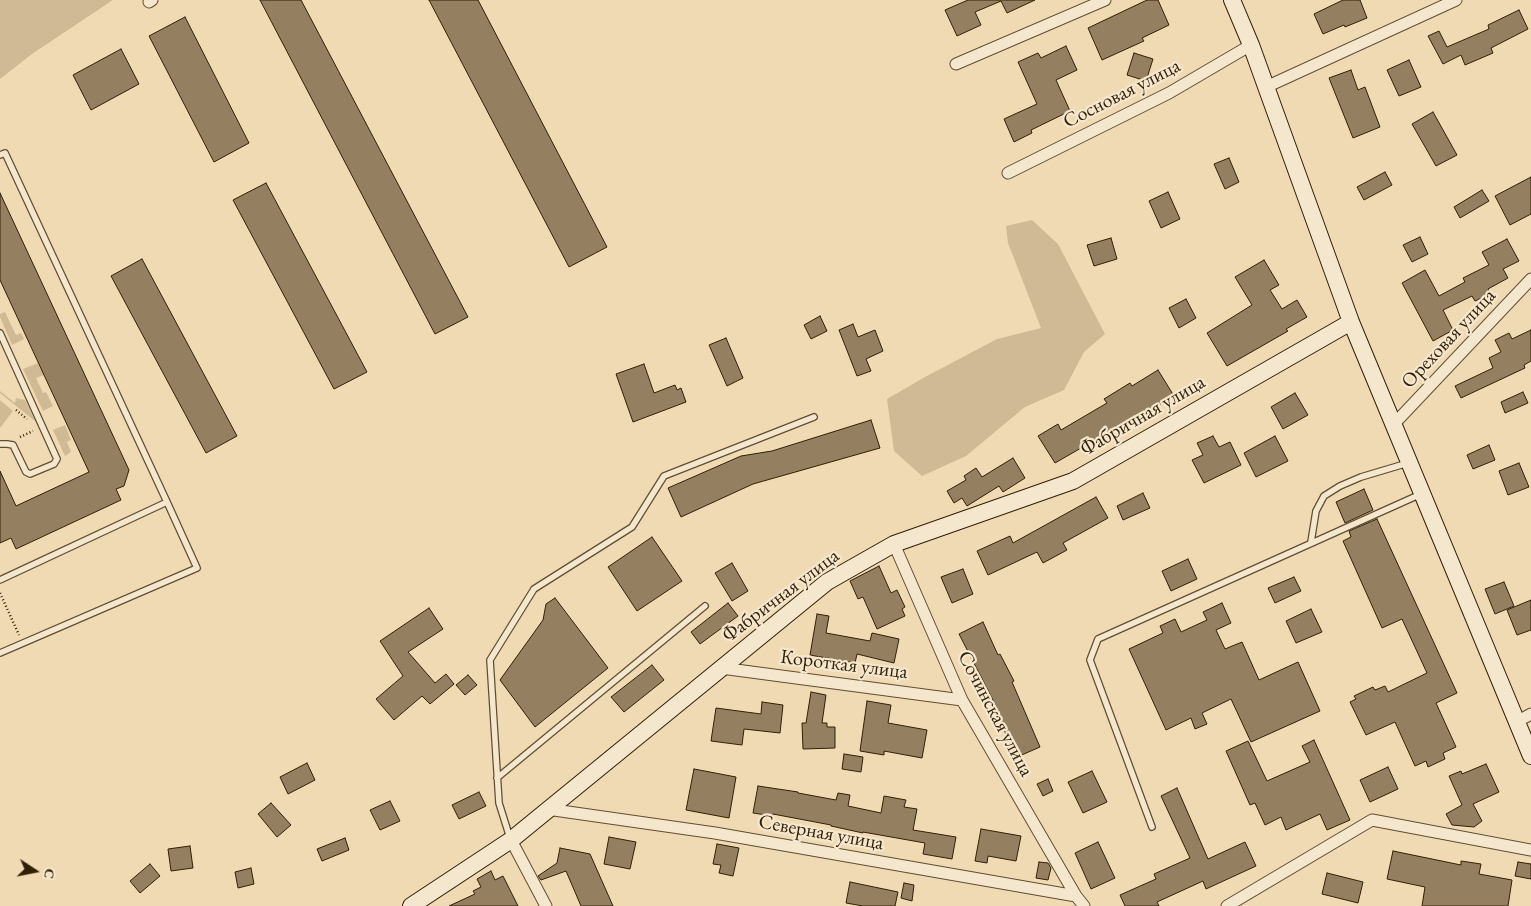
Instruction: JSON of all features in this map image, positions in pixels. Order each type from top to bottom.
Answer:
[{"type":"street","points":[[956,64],[1106,0]]},
{"type":"street","points":[[1232,0],[1251,44],[1351,322],[1423,493],[1524,717],[1531,756]]},
{"type":"street","points":[[1266,86],[1456,0]]},
{"type":"street","name":"Сосновая улица","points":[[1008,173],[1169,93],[1251,44]]},
{"type":"street","name":"Ореховая улица","points":[[1394,424],[1531,280]]},
{"type":"street","name":"Фабричная улица","points":[[411,906],[511,840],[827,582],[894,544],[1073,481],[1351,322]]},
{"type":"street","name":"Сочинская улица","points":[[894,544],[962,700],[1076,896]]},
{"type":"street","name":"Короткая улица","points":[[721,668],[962,700]]},
{"type":"street","name":"Северная улица","points":[[547,809],[715,833],[1076,896]]},
{"type":"street","points":[[1228,906],[1372,820],[1531,850]]},
{"type":"street","points":[[511,840],[546,906]]},
{"type":"street","points":[[1076,896],[1084,906]]},
{"type":"lane","points":[[0,155],[5,153],[197,568],[0,653]]},
{"type":"lane","points":[[0,333],[57,459],[54,464],[28,474],[13,445],[0,444]]},
{"type":"lane","points":[[511,840],[499,804],[490,660],[534,589],[632,527],[664,476],[814,417]]},
{"type":"lane","points":[[1312,542],[1316,511],[1324,496],[1340,486],[1361,477],[1410,462]]},
{"type":"lane","points":[[1152,827],[1090,660],[1098,638],[1423,493]]},
{"type":"lane","points":[[0,580],[166,502]]},
{"type":"lane","points":[[497,778],[704,606]]},
{"type":"path","points":[[8,444],[43,425]]},
{"type":"path","points":[[0,593],[23,643]]},
{"type":"shaded area","points":[[0,0],[113,0],[32,54],[0,79]]},
{"type":"shaded area","points":[[1032,220],[1058,244],[1105,334],[1084,352],[1064,390],[1025,407],[966,456],[922,476],[894,451],[887,399],[997,339],[1041,328],[1008,243],[1006,226]]},
{"type":"shaded area","points":[[5,312],[16,335],[21,333],[24,339],[12,345],[0,317],[0,314]]},
{"type":"shaded area","points":[[38,363],[44,375],[36,378],[43,393],[46,392],[53,406],[43,411],[23,369]]},
{"type":"shaded area","points":[[0,391],[15,403],[16,398],[25,400],[36,422],[0,393]]},
{"type":"shaded area","points":[[0,400],[13,411],[0,428]]},
{"type":"shaded area","points":[[65,425],[71,440],[67,442],[71,452],[65,456],[53,430]]},
{"type":"building","points":[[260,0],[301,0],[468,317],[435,334]]},
{"type":"building","points":[[429,0],[478,0],[607,247],[569,267]]},
{"type":"building","points":[[968,0],[1035,0],[1007,13],[1001,1],[975,12],[981,25],[957,36],[945,10]]},
{"type":"building","points":[[1147,0],[1158,0],[1169,25],[1142,38],[1144,41],[1102,60],[1088,28]]},
{"type":"building","points":[[1343,0],[1360,0],[1367,18],[1323,34],[1314,14]]},
{"type":"building","points":[[1519,10],[1528,29],[1491,48],[1493,53],[1465,65],[1461,55],[1443,64],[1428,36],[1439,31],[1447,47],[1489,29],[1488,25]]},
{"type":"building","points":[[185,17],[249,143],[214,162],[149,36]]},
{"type":"building","points":[[1066,46],[1077,70],[1056,80],[1070,111],[1031,130],[1032,133],[1014,142],[1004,119],[1037,104],[1018,62],[1038,53],[1041,58]]},
{"type":"building","points":[[121,49],[139,84],[91,110],[73,75]]},
{"type":"building","points":[[1134,53],[1153,59],[1146,81],[1127,75]]},
{"type":"building","points":[[1409,60],[1421,87],[1399,96],[1387,70]]},
{"type":"building","points":[[1351,70],[1358,90],[1365,87],[1380,127],[1353,138],[1329,78]]},
{"type":"building","points":[[1433,112],[1457,155],[1436,166],[1412,124]]},
{"type":"building","points":[[1229,158],[1239,182],[1225,189],[1214,164]]},
{"type":"building","points":[[1385,172],[1392,185],[1364,200],[1357,187]]},
{"type":"building","points":[[1531,177],[1531,214],[1510,225],[1495,196]]},
{"type":"building","points":[[266,183],[367,372],[334,389],[233,200]]},
{"type":"building","points":[[1482,190],[1489,201],[1460,218],[1454,207]]},
{"type":"building","points":[[1168,192],[1180,219],[1161,228],[1149,201]]},
{"type":"building","points":[[0,193],[129,470],[124,486],[116,489],[121,500],[16,549],[11,538],[0,543],[0,471],[16,506],[89,472],[0,280]]},
{"type":"building","points":[[1420,237],[1428,254],[1412,262],[1403,245]]},
{"type":"building","points":[[1111,238],[1117,259],[1094,266],[1087,245]]},
{"type":"building","points":[[1507,239],[1519,261],[1503,269],[1508,278],[1488,289],[1490,294],[1475,301],[1472,296],[1443,310],[1453,330],[1433,341],[1402,283],[1425,270],[1439,296],[1465,282],[1463,278],[1489,265],[1482,252]]},
{"type":"building","points":[[142,259],[237,436],[206,453],[111,276]]},
{"type":"building","points":[[1264,260],[1279,285],[1270,290],[1282,309],[1297,300],[1307,317],[1286,329],[1288,331],[1227,366],[1207,333],[1252,305],[1235,277]]},
{"type":"building","points":[[1186,299],[1196,318],[1179,328],[1169,308]]},
{"type":"building","points":[[820,316],[827,331],[811,339],[804,325]]},
{"type":"building","points":[[853,324],[858,337],[875,330],[883,351],[866,359],[871,371],[857,376],[839,330]]},
{"type":"building","points":[[1531,330],[1531,361],[1524,365],[1525,368],[1461,398],[1455,386],[1493,368],[1489,358],[1501,352],[1495,340],[1509,333],[1512,339]]},
{"type":"building","points":[[726,338],[743,378],[727,386],[709,345]]},
{"type":"building","points":[[644,364],[654,393],[675,385],[677,390],[681,388],[686,402],[633,422],[616,374]]},
{"type":"building","points":[[1158,370],[1174,396],[1055,463],[1038,436],[1058,424],[1061,430],[1107,403],[1104,399],[1130,383],[1132,386]]},
{"type":"building","points":[[1523,392],[1528,403],[1505,413],[1501,402]]},
{"type":"building","points":[[1295,393],[1308,415],[1283,429],[1271,407]]},
{"type":"building","points":[[871,420],[880,448],[753,484],[681,517],[668,488],[741,456],[772,451]]},
{"type":"building","points":[[1213,436],[1219,447],[1230,442],[1241,465],[1204,483],[1192,460],[1203,455],[1197,443]]},
{"type":"building","points":[[1275,436],[1288,461],[1256,477],[1244,453]]},
{"type":"building","points":[[1489,445],[1495,460],[1473,469],[1467,455]]},
{"type":"building","points":[[1013,458],[1025,478],[1003,492],[999,486],[967,506],[962,498],[954,503],[947,491],[966,480],[964,476],[976,468],[982,477]]},
{"type":"building","points":[[1519,463],[1529,487],[1508,495],[1499,471]]},
{"type":"building","points":[[1364,489],[1373,510],[1345,523],[1336,502]]},
{"type":"building","points":[[1143,493],[1150,508],[1123,520],[1117,506]]},
{"type":"building","points":[[1096,497],[1108,518],[1063,543],[1067,550],[1043,563],[1037,552],[988,575],[977,551],[1010,536],[1013,543]]},
{"type":"building","points":[[1377,519],[1457,693],[1436,703],[1456,747],[1443,753],[1445,759],[1428,767],[1426,761],[1415,766],[1395,722],[1366,735],[1350,702],[1356,699],[1354,696],[1373,687],[1375,690],[1385,686],[1388,692],[1427,673],[1402,619],[1382,628],[1343,541],[1351,537],[1349,531]]},
{"type":"building","points":[[652,537],[682,581],[637,611],[608,567]]},
{"type":"building","points":[[1188,559],[1197,579],[1171,591],[1162,571]]},
{"type":"building","points":[[732,563],[748,591],[732,601],[715,573]]},
{"type":"building","points":[[879,566],[891,593],[897,590],[905,607],[902,609],[905,616],[877,629],[863,597],[858,599],[850,581]]},
{"type":"building","points":[[963,569],[973,594],[952,603],[941,577]]},
{"type":"building","points":[[1294,577],[1301,591],[1275,603],[1268,588]]},
{"type":"building","points":[[1504,582],[1514,606],[1495,614],[1485,589]]},
{"type":"building","points":[[555,598],[608,668],[535,727],[500,680],[543,620],[546,604]]},
{"type":"building","points":[[1531,600],[1531,630],[1517,635],[1507,610]]},
{"type":"building","points":[[728,603],[738,616],[700,644],[691,632]]},
{"type":"building","points":[[1222,603],[1231,623],[1216,630],[1225,649],[1242,642],[1259,680],[1298,662],[1320,711],[1251,742],[1231,699],[1202,713],[1207,724],[1195,729],[1191,718],[1166,730],[1129,649],[1163,633],[1160,626],[1175,619],[1181,632],[1207,620],[1203,612]]},
{"type":"building","points":[[429,608],[443,629],[408,652],[435,683],[446,674],[454,684],[430,704],[422,696],[394,720],[376,699],[403,676],[380,641]]},
{"type":"building","points":[[1311,609],[1322,632],[1296,643],[1286,621]]},
{"type":"building","points":[[817,614],[829,616],[826,633],[870,641],[872,633],[899,639],[894,663],[857,654],[855,663],[810,655]]},
{"type":"building","points":[[983,622],[998,655],[1000,654],[1014,681],[1012,682],[1040,747],[1017,757],[994,709],[997,708],[959,634]]},
{"type":"building","points":[[652,665],[664,680],[624,712],[611,697]]},
{"type":"building","points":[[468,675],[477,685],[465,695],[456,685]]},
{"type":"building","points":[[811,692],[826,695],[822,723],[827,723],[827,727],[835,727],[835,748],[803,749],[802,723],[806,723]]},
{"type":"building","points":[[867,701],[891,705],[888,723],[927,730],[922,758],[884,751],[884,755],[860,751]]},
{"type":"building","points":[[762,702],[783,705],[780,733],[744,729],[742,745],[711,741],[716,708],[761,714]]},
{"type":"building","points":[[1314,740],[1350,820],[1327,830],[1320,814],[1286,830],[1281,817],[1265,825],[1255,803],[1250,805],[1226,751],[1248,741],[1267,781],[1310,762],[1302,746]]},
{"type":"building","points":[[844,754],[863,757],[861,772],[842,769]]},
{"type":"building","points":[[307,763],[315,780],[288,794],[280,777]]},
{"type":"building","points":[[1486,764],[1499,792],[1473,804],[1482,821],[1474,827],[1452,825],[1446,814],[1462,805],[1449,776],[1461,771],[1462,774]]},
{"type":"building","points":[[1388,767],[1398,789],[1370,802],[1360,780]]},
{"type":"building","points":[[694,769],[736,777],[729,818],[686,810]]},
{"type":"building","points":[[1092,771],[1107,802],[1083,813],[1068,782]]},
{"type":"building","points":[[1048,779],[1053,791],[1043,796],[1037,784]]},
{"type":"building","points":[[758,786],[836,800],[838,793],[850,795],[848,806],[881,813],[884,796],[906,800],[904,807],[917,809],[913,830],[956,837],[952,859],[923,854],[925,843],[863,833],[773,814],[773,816],[753,813]]},
{"type":"building","points":[[1177,788],[1208,859],[1245,842],[1256,866],[1206,889],[1203,881],[1157,902],[1159,906],[1125,906],[1120,895],[1156,879],[1154,874],[1190,858],[1161,796]]},
{"type":"building","points":[[479,792],[486,806],[459,819],[452,805]]},
{"type":"building","points":[[390,801],[400,821],[380,830],[370,810]]},
{"type":"building","points":[[271,803],[291,825],[277,837],[258,814]]},
{"type":"building","points":[[981,829],[1021,836],[1016,861],[988,856],[987,863],[975,861]]},
{"type":"building","points":[[609,837],[636,842],[630,869],[604,864]]},
{"type":"building","points":[[345,838],[349,850],[322,861],[317,849]]},
{"type":"building","points":[[1098,842],[1115,878],[1091,889],[1075,853]]},
{"type":"building","points":[[717,844],[739,848],[733,876],[719,873],[721,865],[713,864]]},
{"type":"building","points":[[190,846],[193,868],[171,871],[168,849]]},
{"type":"building","points":[[560,848],[590,854],[613,906],[581,906],[566,871],[541,880],[538,876],[557,863]]},
{"type":"building","points":[[1393,851],[1461,865],[1461,861],[1481,864],[1479,874],[1512,880],[1508,906],[1422,906],[1425,887],[1387,879]]},
{"type":"building","points":[[1039,862],[1048,863],[1051,868],[1048,880],[1036,878]]},
{"type":"building","points":[[1518,862],[1531,864],[1531,879],[1515,876]]},
{"type":"building","points":[[150,864],[160,876],[140,893],[130,881]]},
{"type":"building","points":[[251,868],[254,884],[238,888],[235,872]]},
{"type":"building","points":[[491,871],[495,880],[503,876],[518,906],[449,906],[475,894],[473,891],[481,887],[477,879]]},
{"type":"building","points":[[1327,873],[1363,882],[1358,903],[1322,894]]},
{"type":"building","points":[[850,882],[898,892],[895,906],[863,906],[846,903]]},
{"type":"building","points":[[904,883],[914,885],[912,901],[901,898]]}]
